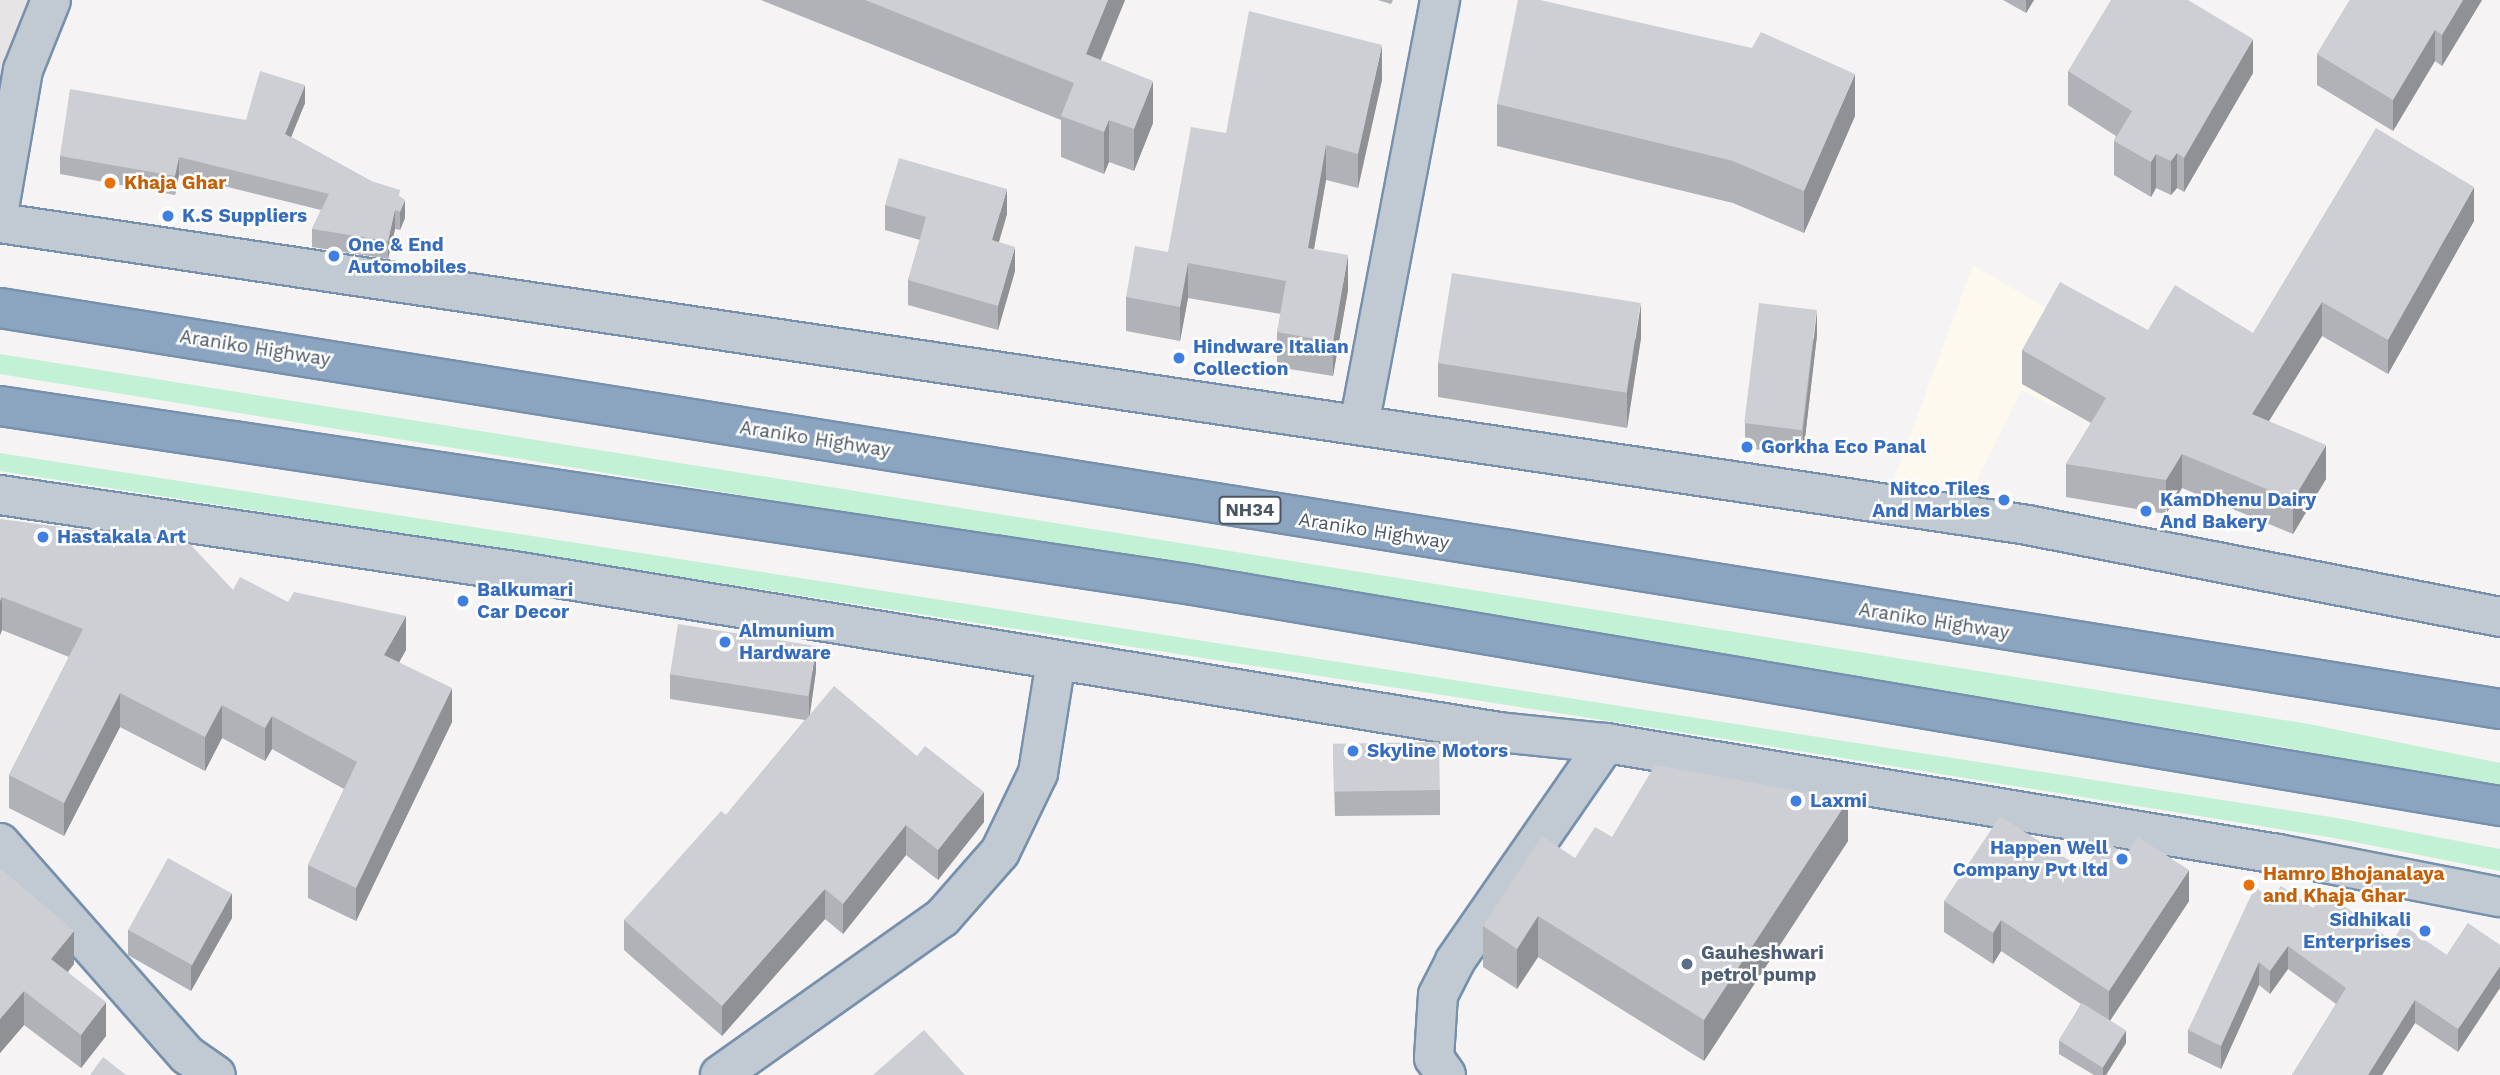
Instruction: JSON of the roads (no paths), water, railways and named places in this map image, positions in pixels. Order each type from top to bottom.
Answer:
[{"type":"highway","name":"Araniko Highway","points":[[0,308],[2500,709]]},
{"type":"highway","points":[[0,405],[1193,586],[2500,806]]},
{"type":"street","points":[[0,203],[23,70],[51,0]]},
{"type":"street","points":[[1359,425],[1440,0]]},
{"type":"street","points":[[0,223],[2027,525],[2500,617]]},
{"type":"street","points":[[0,495],[520,572],[1499,732],[1606,743],[2278,853],[2500,897]]},
{"type":"street","points":[[720,1075],[942,918],[1000,852],[1038,773],[1056,660]]},
{"type":"street","points":[[1446,1075],[1434,1058],[1438,995],[1455,961],[1606,743]]},
{"type":"street","points":[[0,843],[187,1055],[216,1075]]},
{"type":"place","name":"Khaja Ghar","points":[[110,183]]},
{"type":"place","name":"K.S Suppliers","points":[[168,216]]},
{"type":"place","name":"One & End Automobiles","points":[[334,256]]},
{"type":"place","name":"Hindware Italian Collection","points":[[1179,358]]},
{"type":"place","name":"Gorkha Eco Panal","points":[[1747,447]]},
{"type":"place","name":"Nitco Tiles And Marbles","points":[[2004,500]]},
{"type":"place","name":"KamDhenu Dairy And Bakery","points":[[2146,511]]},
{"type":"place","name":"Hastakala Art","points":[[43,537]]},
{"type":"place","name":"Balkumari Car Decor","points":[[463,601]]},
{"type":"place","name":"Almunium Hardware","points":[[725,642]]},
{"type":"place","name":"Skyline Motors","points":[[1353,751]]},
{"type":"place","name":"Laxmi","points":[[1796,801]]},
{"type":"place","name":"Happen Well Company Pvt ltd","points":[[2122,859]]},
{"type":"place","name":"Hamro Bhojanalaya and Khaja Ghar","points":[[2249,885]]},
{"type":"place","name":"Sidhikali Enterprises","points":[[2425,931]]},
{"type":"place","name":"Gauheshwari petrol pump","points":[[1687,964]]}]
